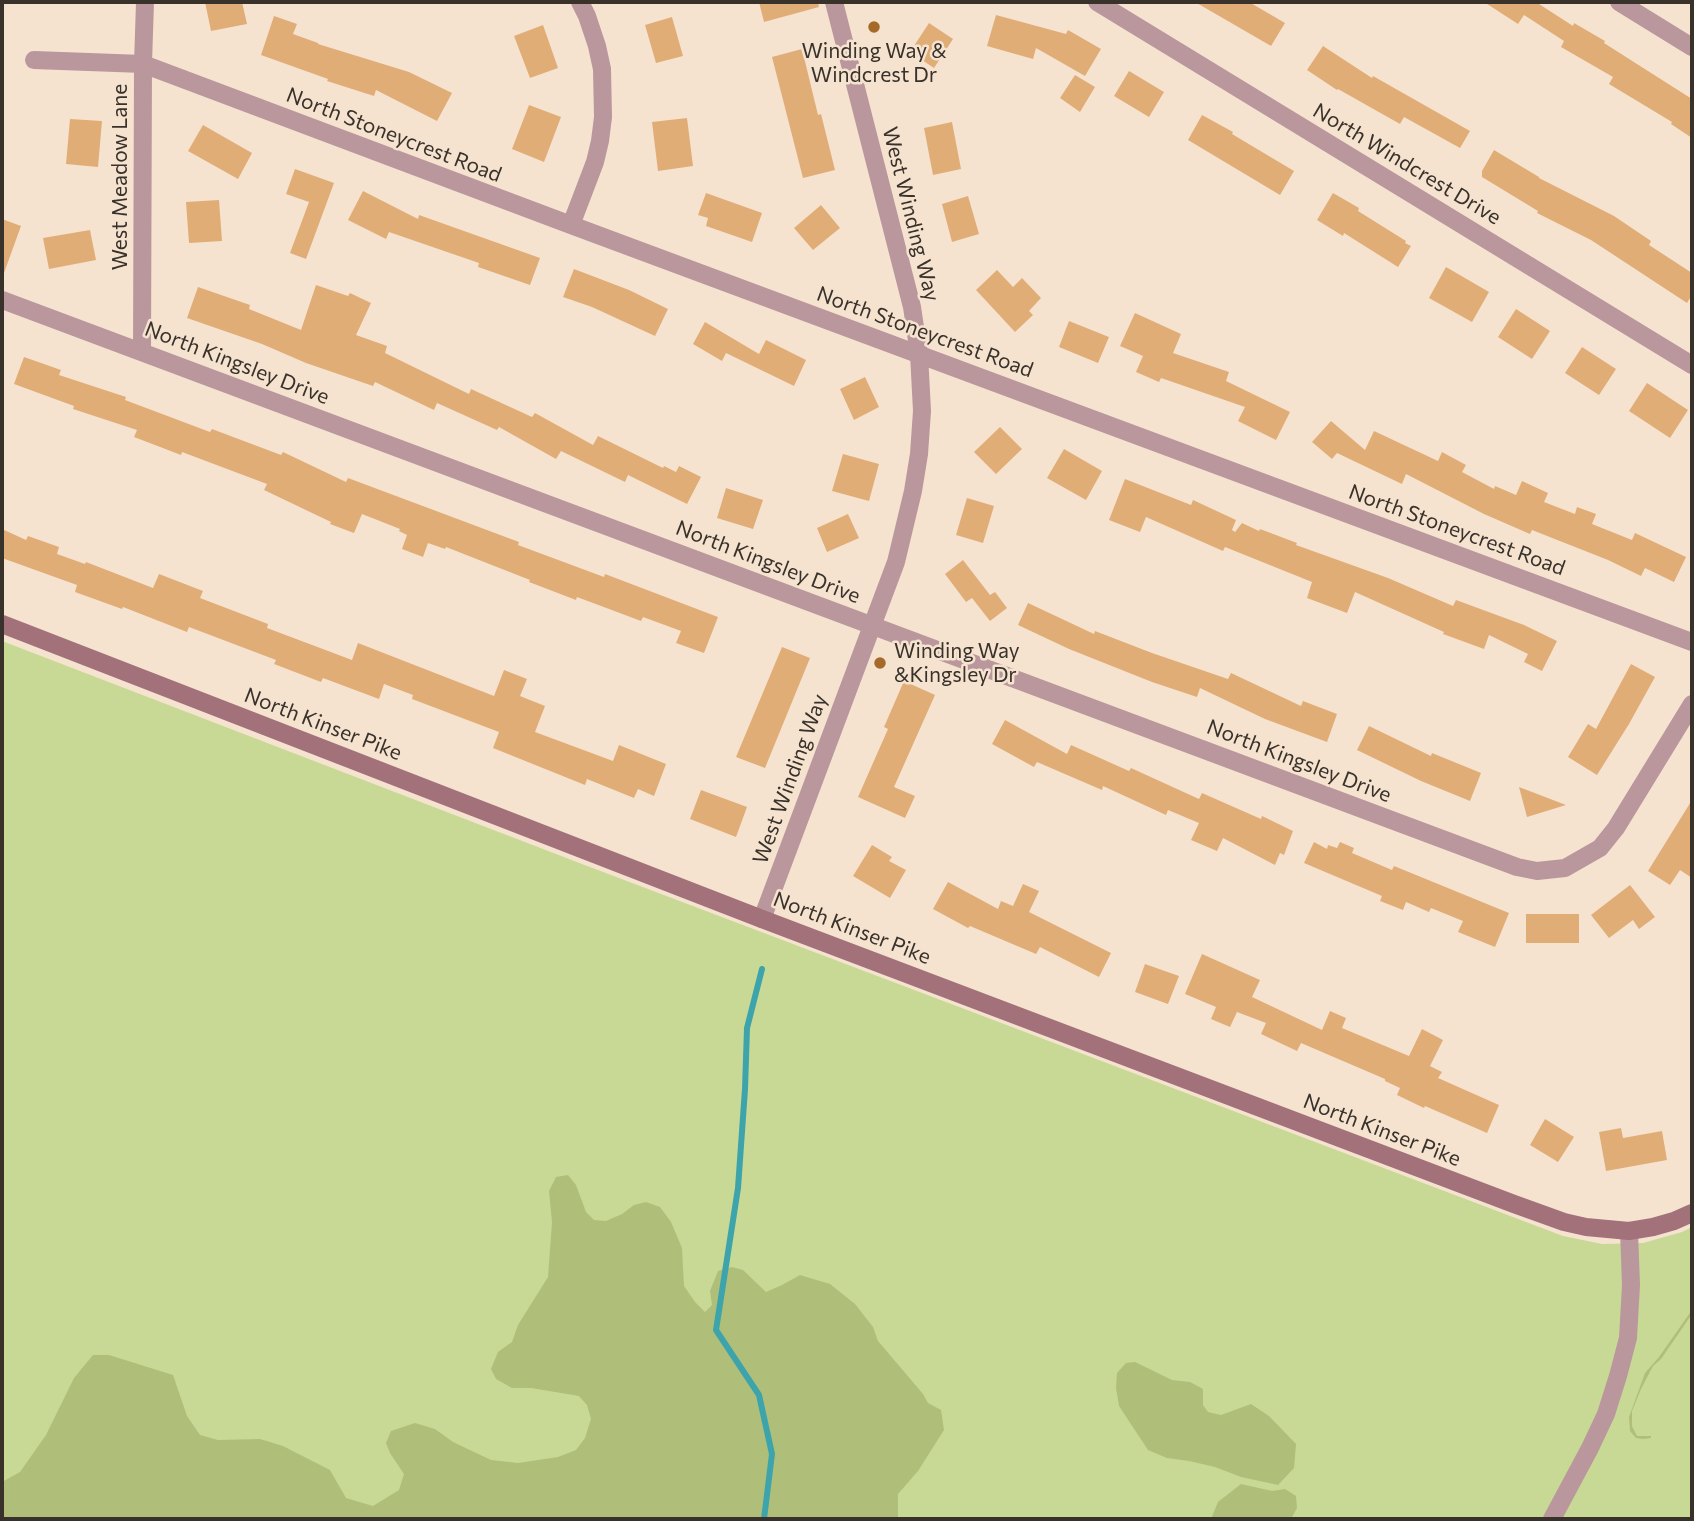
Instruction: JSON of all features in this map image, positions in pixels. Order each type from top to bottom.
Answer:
[{"type":"street","name":"West Meadow Lane","points":[[142,352],[145,2]]},
{"type":"street","points":[[571,225],[595,162],[603,117],[602,69],[587,16],[580,2]]},
{"type":"street","name":"West Winding Way","points":[[762,919],[896,562],[919,454],[922,411],[919,354],[912,307],[834,2]]},
{"type":"street","name":"North Windcrest Drive","points":[[1097,2],[1692,365]]},
{"type":"street","points":[[1619,2],[1692,47]]},
{"type":"street","name":"North Stoneycrest Road","points":[[34,60],[143,64],[1692,642]]},
{"type":"street","name":"North Kingsley Drive","points":[[2,300],[1517,867],[1537,871],[1565,868],[1600,848],[1616,828],[1692,704]]},
{"type":"street","name":"North Kinser Pike","points":[[2,624],[762,919],[1564,1222],[1629,1231],[1653,1227],[1692,1213]]},
{"type":"street","points":[[1552,1519],[1606,1414],[1618,1376],[1628,1338],[1631,1285],[1629,1231]]},
{"type":"green space","points":[[2,641],[1563,1236],[1602,1244],[1643,1243],[1692,1227],[1692,1519],[2,1519]]},
{"type":"green space","points":[[568,1175],[576,1185],[586,1212],[594,1220],[606,1221],[634,1205],[646,1202],[660,1207],[671,1222],[682,1248],[684,1286],[705,1312],[712,1305],[710,1291],[718,1271],[732,1267],[743,1270],[766,1292],[800,1275],[830,1284],[855,1304],[873,1327],[878,1341],[928,1403],[941,1410],[944,1430],[918,1471],[898,1494],[898,1519],[2,1519],[2,1482],[20,1472],[46,1435],[74,1378],[93,1355],[109,1355],[173,1375],[187,1416],[200,1435],[218,1440],[260,1439],[283,1446],[330,1470],[346,1498],[373,1506],[399,1490],[404,1474],[386,1443],[391,1431],[415,1423],[435,1429],[453,1442],[491,1460],[518,1463],[558,1457],[576,1450],[585,1438],[591,1419],[587,1405],[579,1396],[531,1388],[512,1388],[496,1379],[491,1369],[498,1352],[512,1342],[518,1325],[548,1277],[552,1222],[549,1191],[556,1177]]},
{"type":"green space","points":[[1692,1310],[1692,1314],[1661,1359],[1653,1366],[1641,1389],[1632,1411],[1632,1426],[1637,1436],[1651,1438],[1636,1438],[1630,1431],[1629,1417],[1645,1373]]},
{"type":"green space","points":[[1135,1362],[1172,1380],[1190,1382],[1203,1389],[1203,1405],[1208,1412],[1221,1415],[1251,1404],[1269,1416],[1296,1444],[1294,1468],[1278,1485],[1241,1477],[1215,1467],[1167,1458],[1148,1450],[1119,1406],[1116,1388],[1117,1373],[1126,1363]]},
{"type":"green space","points":[[1241,1484],[1272,1491],[1285,1489],[1296,1496],[1297,1508],[1291,1519],[1211,1519],[1218,1502]]},
{"type":"building","points":[[205,2],[242,2],[247,24],[211,31]]},
{"type":"building","points":[[759,2],[818,2],[819,7],[764,22]]},
{"type":"building","points":[[1195,2],[1249,2],[1285,23],[1271,46]]},
{"type":"building","points":[[1484,2],[1536,2],[1573,26],[1574,23],[1605,41],[1604,43],[1692,99],[1692,138],[1671,124],[1672,122],[1609,84],[1613,77],[1561,47],[1564,41],[1524,15],[1518,24]]},
{"type":"building","points":[[996,15],[1066,34],[1068,30],[1101,49],[1085,76],[1036,48],[1033,59],[987,46]]},
{"type":"building","points":[[274,16],[297,24],[293,34],[409,72],[452,93],[437,121],[376,90],[374,96],[261,55]]},
{"type":"building","points":[[672,17],[683,56],[656,63],[645,25]]},
{"type":"building","points":[[929,23],[953,39],[934,68],[910,52]]},
{"type":"building","points":[[543,25],[558,68],[530,78],[514,36]]},
{"type":"building","points":[[1323,46],[1372,78],[1373,76],[1470,131],[1460,148],[1404,117],[1400,124],[1337,90],[1307,70]]},
{"type":"building","points":[[802,49],[835,170],[803,178],[772,57]]},
{"type":"building","points":[[1129,71],[1164,92],[1149,117],[1114,96]]},
{"type":"building","points":[[1075,75],[1095,87],[1080,112],[1060,98]]},
{"type":"building","points":[[529,105],[561,117],[544,162],[512,149]]},
{"type":"building","points":[[1202,115],[1294,171],[1280,195],[1188,140]]},
{"type":"building","points":[[687,118],[693,166],[658,171],[652,122]]},
{"type":"building","points":[[70,119],[102,121],[98,167],[66,164]]},
{"type":"building","points":[[952,122],[961,169],[933,175],[924,128]]},
{"type":"building","points":[[203,125],[252,153],[238,179],[188,151]]},
{"type":"building","points":[[1494,150],[1539,178],[1614,216],[1651,241],[1649,245],[1692,273],[1692,295],[1687,303],[1591,240],[1537,213],[1538,211],[1482,177],[1482,171]]},
{"type":"building","points":[[295,169],[334,183],[306,259],[290,253],[309,202],[286,194]]},
{"type":"building","points":[[363,191],[418,219],[419,215],[540,258],[530,285],[478,267],[479,263],[389,232],[386,239],[348,220]]},
{"type":"building","points":[[706,193],[762,213],[752,242],[706,226],[708,218],[698,215]]},
{"type":"building","points":[[1333,193],[1359,208],[1358,211],[1411,246],[1398,267],[1344,233],[1343,236],[1317,220]]},
{"type":"building","points":[[968,196],[979,234],[952,242],[942,204]]},
{"type":"building","points":[[219,200],[222,241],[189,243],[186,202]]},
{"type":"building","points":[[821,205],[840,228],[813,250],[794,228]]},
{"type":"building","points":[[2,219],[21,226],[4,273],[2,273]]},
{"type":"building","points":[[90,230],[96,260],[49,269],[43,238]]},
{"type":"building","points":[[1446,267],[1489,292],[1472,322],[1429,298]]},
{"type":"building","points":[[574,269],[629,290],[668,309],[655,336],[592,307],[563,297]]},
{"type":"building","points":[[997,270],[1013,287],[1022,278],[1041,298],[1029,311],[1033,315],[1015,332],[976,290]]},
{"type":"building","points":[[316,285],[348,296],[350,293],[371,303],[356,335],[387,346],[385,353],[469,394],[471,389],[532,417],[535,413],[593,445],[598,436],[663,468],[664,466],[676,472],[679,466],[701,477],[687,504],[628,475],[625,482],[561,451],[556,459],[499,427],[497,430],[437,403],[434,410],[375,382],[373,386],[187,318],[198,287],[250,305],[249,309],[301,330]]},
{"type":"building","points":[[1516,309],[1550,331],[1532,359],[1498,337]]},
{"type":"building","points":[[1135,313],[1181,334],[1173,353],[1229,372],[1226,381],[1290,412],[1276,440],[1238,421],[1245,407],[1161,378],[1159,382],[1136,372],[1143,356],[1120,346]]},
{"type":"building","points":[[1069,321],[1109,337],[1098,363],[1059,347]]},
{"type":"building","points":[[705,322],[759,354],[766,340],[806,360],[794,386],[726,353],[722,361],[693,344]]},
{"type":"building","points":[[1582,347],[1616,369],[1599,395],[1565,373]]},
{"type":"building","points":[[24,357],[61,370],[59,375],[126,397],[125,400],[210,432],[212,429],[281,455],[283,452],[346,482],[348,478],[519,542],[518,545],[604,577],[605,574],[718,617],[704,653],[676,643],[681,631],[643,617],[641,621],[577,597],[576,600],[446,547],[445,549],[428,543],[423,557],[402,549],[407,535],[399,531],[400,529],[362,514],[354,533],[330,524],[331,522],[264,490],[267,484],[134,437],[137,430],[73,409],[74,406],[14,384]]},
{"type":"building","points":[[865,377],[879,407],[854,420],[840,389]]},
{"type":"building","points":[[1647,383],[1688,410],[1670,438],[1629,411]]},
{"type":"building","points":[[1331,421],[1365,450],[1374,431],[1438,461],[1442,452],[1466,465],[1462,472],[1494,489],[1495,486],[1516,495],[1522,481],[1548,493],[1544,502],[1575,514],[1577,507],[1596,514],[1592,524],[1632,540],[1635,533],[1686,557],[1674,582],[1645,568],[1641,576],[1532,530],[1530,534],[1406,474],[1402,484],[1337,453],[1332,459],[1312,442]]},
{"type":"building","points":[[1000,427],[1022,449],[996,474],[974,452]]},
{"type":"building","points":[[1064,449],[1102,471],[1086,500],[1047,478]]},
{"type":"building","points":[[843,454],[879,464],[869,501],[832,491]]},
{"type":"building","points":[[1125,479],[1191,505],[1193,500],[1236,520],[1232,530],[1235,532],[1242,523],[1259,531],[1260,529],[1453,606],[1456,600],[1524,625],[1557,641],[1542,671],[1524,662],[1528,654],[1489,635],[1484,649],[1443,634],[1444,632],[1355,592],[1347,613],[1307,598],[1312,582],[1225,547],[1223,551],[1146,517],[1140,532],[1109,520]]},
{"type":"building","points":[[726,488],[763,500],[753,529],[717,518]]},
{"type":"building","points":[[967,498],[994,506],[983,543],[956,535]]},
{"type":"building","points":[[848,514],[859,538],[827,552],[817,528]]},
{"type":"building","points":[[2,529],[26,540],[28,536],[59,547],[57,554],[85,564],[86,562],[153,588],[159,574],[203,591],[200,598],[268,624],[267,628],[352,660],[358,643],[494,696],[504,670],[527,679],[520,696],[545,706],[535,732],[613,761],[619,745],[666,764],[654,796],[638,789],[634,798],[587,779],[585,785],[493,748],[499,732],[412,699],[413,695],[384,684],[379,699],[323,678],[321,682],[274,664],[276,660],[189,627],[187,632],[75,592],[77,585],[2,558]]},
{"type":"building","points":[[963,560],[990,595],[995,592],[1007,608],[990,621],[972,598],[966,602],[945,574]]},
{"type":"building","points":[[1028,603],[1094,634],[1095,631],[1228,679],[1231,673],[1301,706],[1303,701],[1337,714],[1327,742],[1265,719],[1200,688],[1197,697],[1069,649],[1018,625]]},
{"type":"building","points":[[782,647],[810,658],[765,768],[736,757]]},
{"type":"building","points":[[1631,664],[1655,677],[1597,775],[1568,757],[1588,724],[1596,729]]},
{"type":"building","points":[[904,681],[935,695],[894,787],[915,796],[905,818],[858,797],[888,729],[884,727]]},
{"type":"building","points":[[1005,720],[1067,754],[1071,745],[1129,771],[1131,768],[1199,799],[1202,793],[1293,831],[1284,855],[1280,853],[1275,865],[1223,838],[1217,851],[1191,840],[1199,823],[1168,810],[1166,815],[1103,786],[1102,790],[1037,762],[1034,767],[992,744]]},
{"type":"building","points":[[1369,726],[1431,756],[1432,753],[1481,773],[1470,801],[1357,750]]},
{"type":"building","points":[[1519,787],[1566,805],[1527,817]]},
{"type":"building","points":[[701,790],[747,807],[736,837],[690,819]]},
{"type":"building","points":[[1692,800],[1692,878],[1680,870],[1670,885],[1648,871]]},
{"type":"building","points":[[1314,842],[1327,849],[1328,845],[1337,848],[1340,842],[1354,848],[1352,853],[1392,870],[1394,866],[1509,913],[1495,947],[1458,932],[1463,921],[1431,908],[1429,912],[1406,902],[1403,910],[1380,901],[1382,896],[1304,863]]},
{"type":"building","points":[[872,845],[892,857],[889,861],[906,870],[890,898],[853,876]]},
{"type":"building","points":[[948,882],[998,909],[1001,901],[1013,906],[1023,884],[1039,891],[1029,912],[1111,953],[1099,977],[1040,947],[1036,954],[970,926],[968,928],[933,909]]},
{"type":"building","points":[[1630,885],[1655,917],[1639,929],[1633,920],[1609,938],[1591,915]]},
{"type":"building","points":[[1526,914],[1579,914],[1579,943],[1526,943]]},
{"type":"building","points":[[1202,954],[1260,980],[1252,997],[1322,1030],[1330,1011],[1346,1018],[1342,1028],[1409,1056],[1422,1029],[1443,1040],[1430,1066],[1442,1072],[1438,1078],[1499,1105],[1487,1133],[1397,1095],[1400,1088],[1385,1079],[1301,1043],[1297,1051],[1261,1034],[1266,1023],[1237,1012],[1230,1027],[1211,1019],[1216,1007],[1185,994]]},
{"type":"building","points":[[1145,964],[1179,976],[1168,1004],[1135,992]]},
{"type":"building","points":[[1545,1119],[1574,1137],[1558,1162],[1530,1145]]},
{"type":"building","points":[[1621,1128],[1623,1138],[1662,1131],[1667,1160],[1606,1171],[1599,1132]]},
{"type":"waterway","points":[[762,969],[747,1028],[738,1188],[716,1330],[759,1395],[772,1454],[764,1519]]},
{"type":"place","name":"Winding Way & Windcrest Dr","points":[[874,27]]},
{"type":"place","name":"Winding Way &Kingsley Dr","points":[[880,663]]}]
